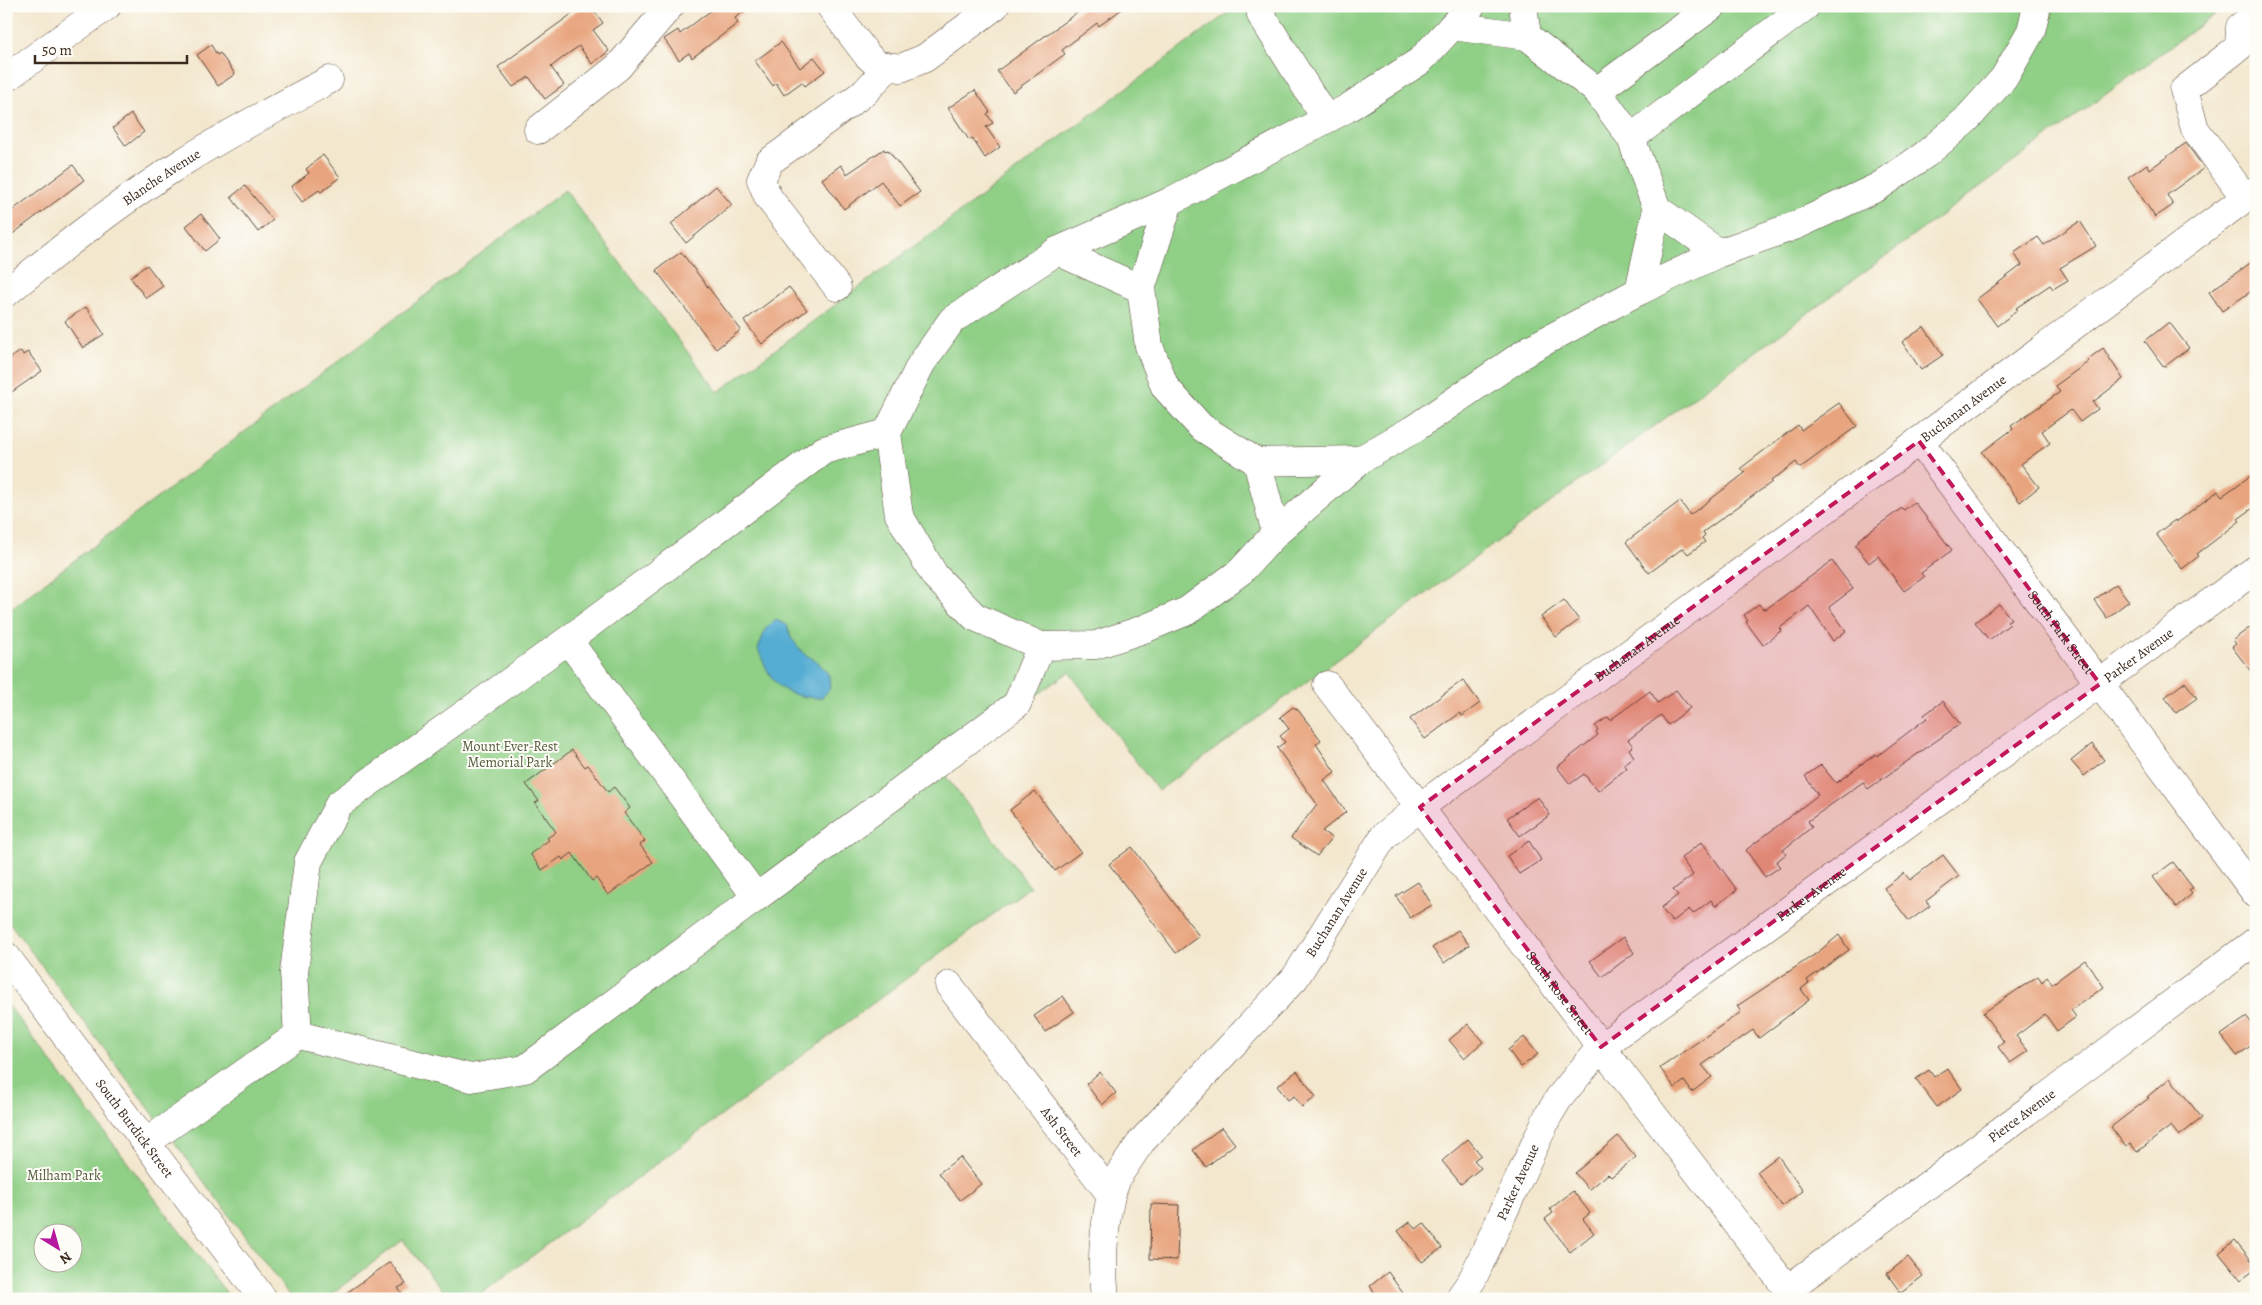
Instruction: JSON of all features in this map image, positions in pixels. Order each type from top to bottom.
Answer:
[{"type":"street","points":[[6,78],[106,6]]},
{"type":"street","points":[[538,130],[618,67],[670,6]]},
{"type":"street","points":[[830,6],[866,55],[878,65],[887,68],[902,68],[925,58],[995,6]]},
{"type":"street","points":[[1471,6],[1420,61],[1346,109],[1169,202],[1057,252],[952,320],[921,364],[887,433],[900,515],[935,576],[975,617],[1041,646],[1096,645],[1144,629],[1187,611],[1241,572],[1276,533],[1360,460],[1412,430],[1532,348],[1639,291],[1719,253],[1797,225],[1869,191],[1926,154],[1966,120],[2004,78],[2031,31],[2037,6]]},
{"type":"street","points":[[1523,6],[1527,36]]},
{"type":"street","points":[[1597,90],[1712,6]]},
{"type":"street","points":[[1631,138],[1806,6]]},
{"type":"street","points":[[1261,15],[1326,119]]},
{"type":"street","points":[[2251,194],[2195,130],[2184,90],[2240,47],[2240,27],[2256,15]]},
{"type":"street","points":[[1452,26],[1527,36],[1597,90],[1631,138],[1658,209],[1719,253]]},
{"type":"street","points":[[837,286],[768,197],[761,180],[769,162],[865,92],[887,68]]},
{"type":"street","name":"Blanche Avenue","points":[[6,293],[82,233],[182,163],[243,126],[329,80]]},
{"type":"street","name":"Buchanan Avenue","points":[[1111,1195],[1118,1176],[1141,1142],[1295,978],[1384,836],[1420,807],[1919,441],[2251,194]]},
{"type":"street","points":[[1169,202],[1141,289],[1149,346],[1165,387],[1201,426],[1257,462],[1360,460]]},
{"type":"street","points":[[1639,291],[1658,209]]},
{"type":"street","points":[[1057,252],[1141,289]]},
{"type":"street","points":[[298,1035],[294,972],[308,862],[340,804],[568,640],[824,450],[887,433]]},
{"type":"street","name":"South Park Street","points":[[1919,441],[2256,894]]},
{"type":"street","points":[[1257,462],[1276,533]]},
{"type":"street","name":"Parker Avenue","points":[[1459,1299],[1472,1280],[1548,1116],[1559,1098],[1601,1047],[2256,569]]},
{"type":"street","points":[[568,640],[756,897]]},
{"type":"street","points":[[147,1142],[298,1035],[471,1078],[525,1069],[1017,704],[1041,646]]},
{"type":"street","name":"South Rose Street","points":[[1327,685],[1791,1294]]},
{"type":"street","name":"Pierce Avenue","points":[[1791,1294],[2256,941]]},
{"type":"street","name":"South Burdick Street","points":[[6,956],[263,1299]]},
{"type":"street","name":"Ash Street","points":[[949,985],[1111,1195]]},
{"type":"street","points":[[1105,1299],[1102,1270],[1103,1232],[1111,1195]]},
{"type":"highlighted area","points":[[1919,441],[2100,684],[1601,1047],[1420,807]]},
{"type":"green space","name":"Mount Ever-Rest Memorial Park","points":[[1237,6],[2226,6],[1158,791],[1069,672],[938,766],[1030,887],[474,1299],[449,1299],[403,1240],[325,1299],[292,1299],[6,918],[6,612],[565,190],[718,392]]},
{"type":"green space","name":"Milham Park","points":[[6,1002],[231,1299],[6,1299]]},
{"type":"water","points":[[776,620],[787,625],[791,638],[804,654],[817,661],[829,675],[830,689],[821,698],[796,695],[779,686],[773,680],[758,649],[766,628]]},
{"type":"building","points":[[583,6],[591,6],[603,23],[593,30],[609,51],[592,64],[579,46],[565,56],[551,67],[564,85],[545,99],[529,77],[513,87],[498,67]]},
{"type":"building","points":[[717,6],[751,6],[735,18],[738,23],[692,58],[689,53],[679,60],[664,39],[678,30],[680,34]]},
{"type":"building","points":[[1086,6],[1126,6],[1099,26],[1097,23],[1062,50],[1065,54],[1013,92],[997,71]]},
{"type":"building","points":[[781,42],[800,68],[814,57],[825,71],[805,86],[802,82],[784,95],[776,83],[773,86],[755,61]]},
{"type":"building","points":[[211,45],[217,55],[220,53],[235,74],[218,86],[197,55]]},
{"type":"building","points":[[975,90],[990,112],[987,114],[993,123],[986,127],[1000,147],[985,158],[972,138],[969,140],[948,108]]},
{"type":"building","points":[[131,114],[144,132],[126,146],[113,128]]},
{"type":"building","points":[[2186,143],[2204,168],[2167,195],[2173,205],[2155,217],[2128,177],[2147,164],[2150,169]]},
{"type":"building","points":[[884,149],[885,151],[888,150],[920,192],[900,206],[881,181],[844,209],[822,179],[841,165],[847,174]]},
{"type":"building","points":[[323,155],[340,177],[321,192],[319,190],[302,202],[291,187],[309,173],[306,169]]},
{"type":"building","points":[[73,165],[84,180],[6,239],[6,215]]},
{"type":"building","points":[[245,186],[273,220],[258,232],[231,197]]},
{"type":"building","points":[[716,186],[732,205],[686,243],[671,224]]},
{"type":"building","points":[[201,214],[220,239],[205,251],[186,226]]},
{"type":"building","points":[[2080,221],[2096,246],[2060,268],[2068,280],[2053,289],[2050,285],[2016,308],[2018,310],[1997,326],[1977,299],[2022,265],[2014,253],[2038,237],[2044,245]]},
{"type":"building","points":[[681,252],[741,330],[716,349],[656,270]]},
{"type":"building","points":[[2256,259],[2256,288],[2222,311],[2209,292]]},
{"type":"building","points":[[147,265],[163,286],[146,298],[130,277]]},
{"type":"building","points":[[789,287],[807,310],[762,344],[744,321]]},
{"type":"building","points":[[86,307],[104,334],[83,348],[65,321]]},
{"type":"building","points":[[2169,322],[2189,348],[2164,367],[2145,341]]},
{"type":"building","points":[[1924,327],[1943,355],[1921,370],[1902,342]]},
{"type":"building","points":[[2103,348],[2123,379],[2093,402],[2098,409],[2080,422],[2071,410],[2042,431],[2050,443],[2021,464],[2039,487],[2020,502],[1982,452],[2013,429],[2011,426],[2060,392],[2055,386],[2088,362],[2087,360]]},
{"type":"building","points":[[21,351],[23,355],[28,352],[42,371],[6,396],[6,361]]},
{"type":"building","points":[[1839,403],[1857,426],[1800,468],[1796,462],[1772,482],[1703,532],[1705,535],[1702,538],[1705,542],[1688,554],[1683,548],[1649,573],[1626,542],[1680,501],[1690,515],[1745,473],[1741,468],[1779,439],[1798,425],[1801,430]]},
{"type":"building","points":[[2256,472],[2256,506],[2238,519],[2240,521],[2197,554],[2199,556],[2182,569],[2156,534],[2175,520],[2176,522],[2218,491],[2222,496]]},
{"type":"building","points":[[1914,502],[1952,550],[1921,573],[1924,577],[1904,591],[1878,556],[1869,563],[1855,545],[1859,542],[1858,540],[1902,508],[1904,510]]},
{"type":"building","points":[[1832,561],[1853,589],[1829,607],[1846,631],[1833,641],[1809,606],[1780,628],[1782,630],[1763,645],[1746,622],[1748,621],[1744,615],[1759,604],[1763,609],[1766,609]]},
{"type":"building","points":[[2116,584],[2129,601],[2107,618],[2094,600]]},
{"type":"building","points":[[1564,600],[1579,620],[1556,637],[1541,617]]},
{"type":"building","points":[[1999,604],[2011,619],[2007,621],[2010,624],[1989,640],[1975,622]]},
{"type":"building","points":[[2249,628],[2256,637],[2256,678],[2232,647],[2236,644],[2233,640]]},
{"type":"building","points":[[1463,680],[1480,703],[1462,716],[1460,713],[1425,739],[1410,719]]},
{"type":"building","points":[[2185,682],[2197,698],[2176,713],[2165,697]]},
{"type":"building","points":[[1676,690],[1690,708],[1668,725],[1661,715],[1628,740],[1633,746],[1629,749],[1634,757],[1624,764],[1627,768],[1598,791],[1584,774],[1570,784],[1557,767],[1598,735],[1596,732],[1598,730],[1595,726],[1608,717],[1610,720],[1650,691],[1658,703]]},
{"type":"building","points":[[1943,701],[1960,724],[1868,789],[1863,782],[1808,821],[1812,827],[1783,850],[1786,854],[1776,862],[1780,867],[1765,877],[1746,850],[1818,795],[1805,776],[1821,765],[1836,783],[1876,754],[1877,756],[1927,718],[1924,715]]},
{"type":"building","points":[[1293,707],[1298,710],[1321,740],[1316,744],[1335,772],[1324,780],[1346,812],[1322,831],[1332,838],[1317,856],[1291,838],[1317,804],[1277,748],[1285,742],[1280,736],[1289,729],[1280,717]]},
{"type":"building","points":[[2092,744],[2104,760],[2084,776],[2071,761]]},
{"type":"building","points":[[572,750],[585,767],[588,765],[608,792],[614,787],[630,808],[624,813],[645,841],[640,845],[653,862],[608,895],[596,878],[592,881],[572,853],[563,860],[561,857],[542,870],[530,854],[549,840],[547,838],[556,832],[535,803],[539,801],[526,784]]},
{"type":"building","points":[[1035,791],[1081,852],[1055,871],[1010,810]]},
{"type":"building","points":[[1538,797],[1550,815],[1520,836],[1507,818]]},
{"type":"building","points":[[1529,841],[1541,860],[1519,874],[1507,856]]},
{"type":"building","points":[[1702,842],[1737,890],[1715,906],[1711,900],[1693,914],[1689,909],[1672,922],[1661,908],[1678,895],[1673,890],[1693,875],[1681,858]]},
{"type":"building","points":[[1132,847],[1199,936],[1176,953],[1109,864]]},
{"type":"building","points":[[1943,855],[1959,876],[1926,901],[1930,906],[1909,921],[1884,888],[1904,873],[1910,880]]},
{"type":"building","points":[[2173,862],[2193,888],[2189,890],[2192,894],[2176,907],[2153,877]]},
{"type":"building","points":[[1418,882],[1432,905],[1410,918],[1396,896]]},
{"type":"building","points":[[1458,930],[1469,945],[1444,963],[1432,948]]},
{"type":"building","points":[[1839,935],[1849,950],[1807,980],[1809,983],[1801,989],[1809,1000],[1759,1038],[1753,1030],[1702,1065],[1712,1077],[1692,1092],[1684,1081],[1675,1088],[1660,1068],[1741,1012],[1737,1006],[1817,953]]},
{"type":"building","points":[[1623,937],[1634,953],[1602,977],[1590,961]]},
{"type":"building","points":[[2085,960],[2104,987],[2071,1010],[2076,1017],[2057,1031],[2045,1014],[2016,1036],[2028,1051],[2010,1063],[1998,1047],[2004,1042],[1983,1013],[2038,976],[2042,982],[2047,977],[2052,984]]},
{"type":"building","points":[[1063,996],[1074,1012],[1045,1032],[1034,1016]]},
{"type":"building","points":[[2247,1017],[2256,1029],[2256,1042],[2237,1056],[2221,1035]]},
{"type":"building","points":[[1468,1024],[1483,1042],[1464,1058],[1449,1040]]},
{"type":"building","points":[[1524,1037],[1538,1054],[1521,1067],[1508,1050]]},
{"type":"building","points":[[1947,1068],[1962,1089],[1937,1107],[1916,1079],[1929,1070],[1934,1077]]},
{"type":"building","points":[[1297,1071],[1316,1097],[1302,1107],[1294,1096],[1288,1100],[1277,1086]]},
{"type":"building","points":[[1100,1072],[1116,1093],[1102,1105],[1086,1084]]},
{"type":"building","points":[[2170,1078],[2202,1118],[2179,1136],[2171,1126],[2137,1152],[2131,1144],[2126,1147],[2111,1127],[2149,1098],[2147,1097]]},
{"type":"building","points":[[1222,1127],[1235,1144],[1206,1167],[1193,1150]]},
{"type":"building","points":[[1618,1136],[1636,1157],[1611,1177],[1608,1174],[1589,1190],[1575,1173]]},
{"type":"building","points":[[1468,1139],[1481,1155],[1474,1160],[1481,1168],[1461,1184],[1442,1161]]},
{"type":"building","points":[[1778,1156],[1803,1191],[1782,1206],[1757,1172]]},
{"type":"building","points":[[960,1157],[981,1184],[960,1200],[939,1173]]},
{"type":"building","points":[[1573,1191],[1590,1213],[1583,1219],[1594,1233],[1570,1252],[1545,1219],[1553,1213],[1550,1209]]},
{"type":"building","points":[[1151,1204],[1179,1205],[1177,1260],[1150,1259]]},
{"type":"building","points":[[1410,1222],[1416,1229],[1424,1223],[1442,1248],[1422,1262],[1398,1231]]},
{"type":"building","points":[[2235,1240],[2256,1266],[2256,1269],[2241,1280],[2219,1253]]},
{"type":"building","points":[[1908,1257],[1923,1276],[1901,1293],[1887,1274]]},
{"type":"building","points":[[390,1262],[406,1284],[398,1288],[405,1299],[338,1299]]},
{"type":"building","points":[[1388,1272],[1407,1299],[1379,1299],[1370,1286]]}]
